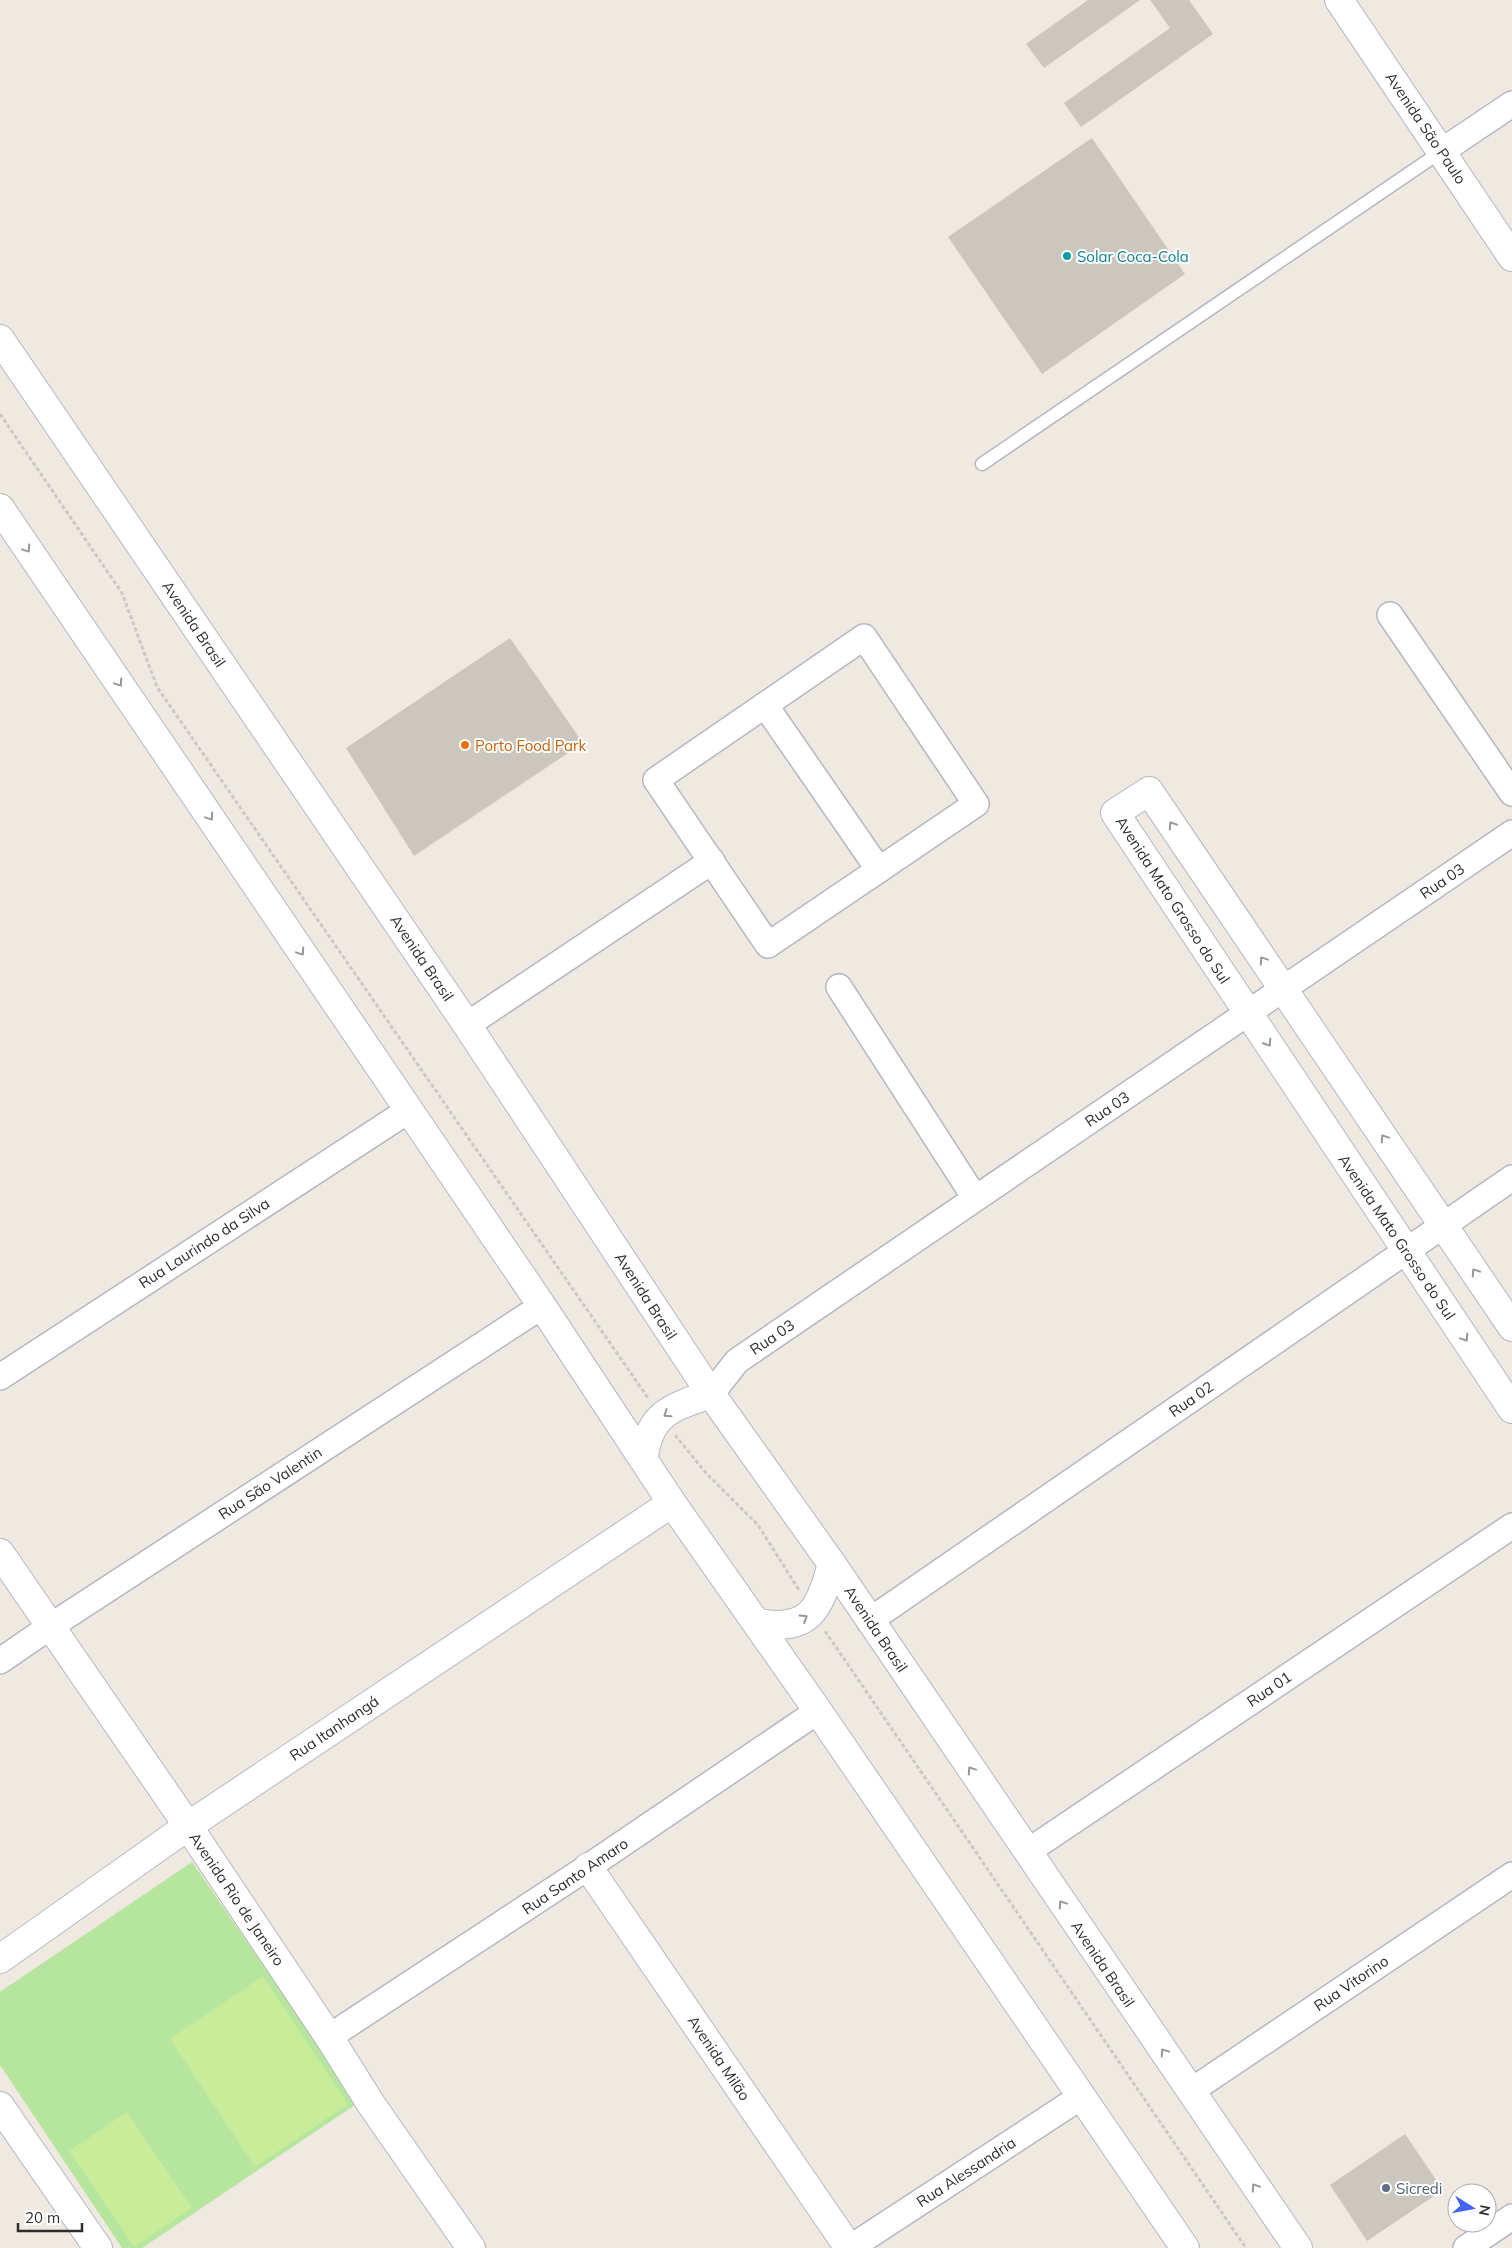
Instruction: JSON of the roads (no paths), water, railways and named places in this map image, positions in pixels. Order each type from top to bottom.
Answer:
[{"type":"main road","name":"Avenida São Paulo","points":[[1339,0],[1512,257]]},
{"type":"main road","name":"Avenida Brasil","points":[[0,339],[467,1025],[711,1394],[832,1564],[869,1621],[1298,2248]]},
{"type":"main road","points":[[0,508],[542,1306],[672,1503],[757,1622],[1185,2248]]},
{"type":"main road","name":"Avenida Mato Grosso do Sul","points":[[1512,1327],[1149,791],[1115,813],[1512,1409]]},
{"type":"main road","points":[[644,1458],[646,1443],[652,1426],[661,1417],[679,1405],[711,1394]]},
{"type":"main road","name":"Rua Itanhangá","points":[[0,1959],[188,1826],[672,1503]]},
{"type":"main road","name":"Avenida Rio de Janeiro","points":[[0,1553],[188,1826],[329,2037],[371,2104],[471,2248]]},
{"type":"main road","points":[[757,1622],[775,1626],[792,1624],[804,1619],[812,1612],[824,1595],[832,1564]]},
{"type":"main road","name":"Avenida Milão","points":[[588,1867],[849,2248]]},
{"type":"main road","points":[[0,2106],[98,2248]]},
{"type":"street","points":[[1442,151],[1512,104]]},
{"type":"street","points":[[1390,616],[1512,793]]},
{"type":"street","points":[[864,637],[976,804],[768,945],[656,780],[765,705],[864,637]]},
{"type":"street","points":[[765,705],[879,870]]},
{"type":"street","name":"Rua 03","points":[[711,1394],[737,1361],[1512,833]]},
{"type":"street","points":[[467,1025],[712,862]]},
{"type":"street","points":[[839,987],[976,1198]]},
{"type":"street","name":"Rua Laurindo da Silva","points":[[0,1377],[409,1110]]},
{"type":"street","name":"Rua 02","points":[[869,1621],[1512,1178]]},
{"type":"street","name":"Rua São Valentin","points":[[0,1662],[51,1626],[542,1306]]},
{"type":"street","name":"Rua 01","points":[[1027,1852],[1512,1526]]},
{"type":"street","name":"Rua Santo Amaro","points":[[329,2037],[588,1867],[818,1711]]},
{"type":"street","name":"Rua Vitorino","points":[[1190,2091],[1512,1875]]},
{"type":"street","name":"Rua Alessandria","points":[[849,2248],[1082,2096]]},
{"type":"street","points":[[1466,2248],[1512,2217]]},
{"type":"lane","points":[[982,464],[1442,151]]},
{"type":"place","name":"Solar Coca-Cola","points":[[1067,256]]},
{"type":"place","name":"Porto Food Park","points":[[465,745]]},
{"type":"place","name":"Sicredi","points":[[1386,2188]]}]
